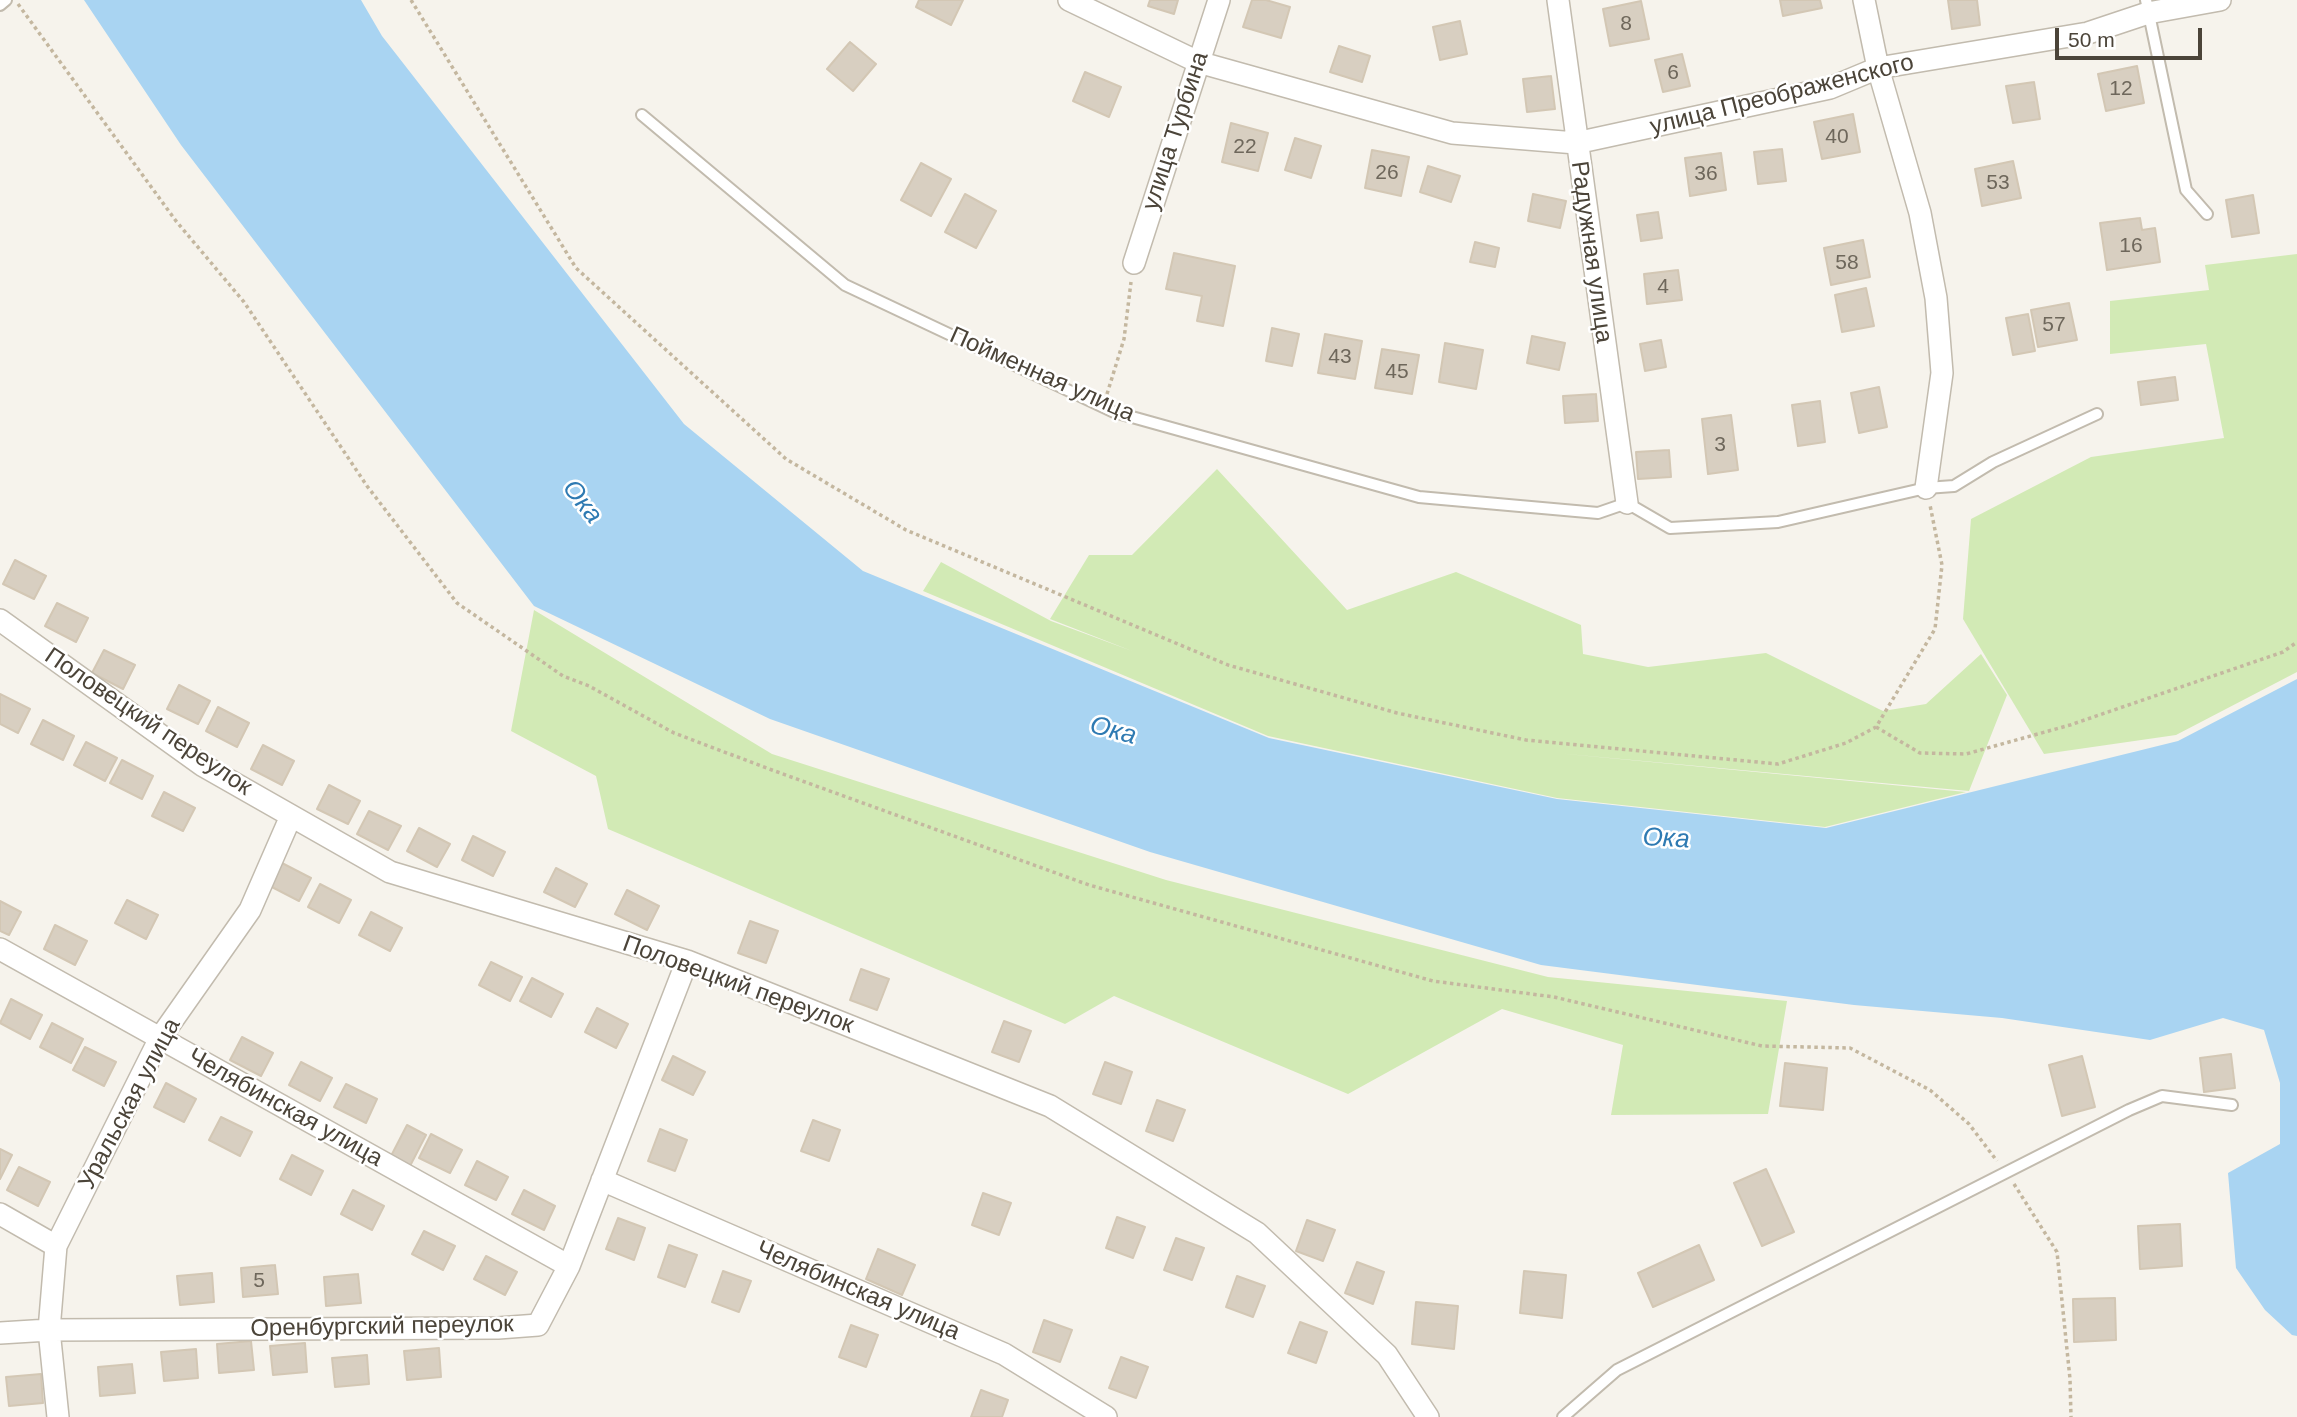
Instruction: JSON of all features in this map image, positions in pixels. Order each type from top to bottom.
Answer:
[{"type":"street","name":"улица Преображенского","points":[[1069,0],[1198,62],[1452,132],[1576,143],[1830,89],[1878,68],[2088,33],[2147,7],[2220,0]]},
{"type":"street","name":"улица Турбина","points":[[1134,263],[1219,0]]},
{"type":"street","name":"Радужная улица","points":[[1558,0],[1626,503]]},
{"type":"street","points":[[1864,0],[1878,68],[1920,213],[1936,298],[1942,373],[1926,488]]},
{"type":"street","name":"Половецкий переулок","points":[[0,620],[202,765],[390,872],[687,961],[1062,1113],[1257,1233],[1387,1355],[1429,1417]]},
{"type":"street","name":"Уральская улица","points":[[58,1417],[49,1330],[56,1246],[160,1038],[250,910],[292,816]]},
{"type":"street","name":"Челябинская улица","points":[[0,949],[569,1266]]},
{"type":"street","name":"Оренбургский переулок","points":[[0,1333],[49,1330],[498,1328],[538,1325],[569,1266],[687,961]]},
{"type":"street","name":"Челябинская улица","points":[[602,1180],[1004,1354],[1106,1417]]},
{"type":"street","points":[[0,1214],[56,1246]]},
{"type":"lane","points":[[0,5],[6,0]]},
{"type":"lane","points":[[2147,7],[2186,190],[2207,214]]},
{"type":"lane","name":"Пойменная улица","points":[[642,115],[845,285],[1103,407],[1419,497],[1598,513],[1626,503]]},
{"type":"lane","points":[[1626,503],[1670,528],[1778,522],[1926,488],[1954,486],[1993,462],[2097,414]]},
{"type":"lane","points":[[1563,1417],[1617,1370],[2129,1110],[2162,1096],[2232,1105]]},
{"type":"path","points":[[15,0],[176,222],[244,302],[367,486],[457,603],[563,677],[589,686],[674,733],[1089,885],[1433,981],[1554,997],[1762,1046],[1850,1048],[1930,1090],[1969,1124],[2006,1172],[2057,1252],[2070,1379],[2071,1417]]},
{"type":"path","points":[[411,0],[576,268],[786,459],[905,530],[1228,665],[1397,713],[1513,737],[1778,764],[1846,743],[1875,727],[1935,629],[1942,565],[1926,488]]},
{"type":"path","points":[[1103,407],[1124,339],[1134,263]]},
{"type":"path","points":[[1875,727],[1920,753],[1966,754],[2070,725],[2283,652],[2297,642]]},
{"type":"green space","points":[[2297,254],[2297,672],[2176,735],[2044,754],[1963,619],[1971,519],[2091,457],[2224,438],[2206,344],[2110,354],[2110,301],[2209,290],[2205,265]]},
{"type":"green space","points":[[1217,469],[1347,610],[1456,572],[1581,625],[1583,654],[1648,667],[1766,653],[1883,711],[1926,704],[1981,654],[2007,695],[1969,791],[1556,753],[1966,792],[1825,827],[1557,798],[1268,736],[923,591],[941,562],[1051,621],[1132,651],[1050,619],[1089,555],[1132,555]]},
{"type":"green space","points":[[534,610],[772,754],[1166,880],[1548,977],[1787,1001],[1768,1114],[1611,1115],[1623,1045],[1502,1009],[1348,1094],[1114,996],[1065,1024],[608,829],[596,776],[511,731]]},
{"type":"water","name":"Ока","points":[[84,0],[361,0],[382,36],[684,424],[863,571],[1269,738],[1557,799],[1826,828],[2178,741],[2297,679],[2297,1336],[2292,1335],[2265,1310],[2236,1268],[2228,1173],[2280,1144],[2280,1083],[2264,1030],[2223,1018],[2150,1040],[2002,1018],[1854,1005],[1541,965],[1150,852],[770,719],[534,606],[181,145]]},
{"type":"building","points":[[919,0],[963,0],[951,25],[916,7]]},
{"type":"building","points":[[1150,0],[1178,0],[1174,14],[1148,6]]},
{"type":"building","points":[[1252,0],[1266,0],[1290,7],[1281,38],[1243,27]]},
{"type":"building","points":[[1780,0],[1820,0],[1822,8],[1783,16]]},
{"type":"building","points":[[1948,0],[1977,0],[1980,25],[1952,29]]},
{"type":"building","points":[[1641,1],[1649,39],[1610,46],[1603,9]]},
{"type":"building","points":[[1460,21],[1467,54],[1440,60],[1433,27]]},
{"type":"building","points":[[850,42],[876,64],[853,91],[827,69]]},
{"type":"building","points":[[1339,46],[1370,56],[1362,82],[1330,72]]},
{"type":"building","points":[[1682,54],[1690,86],[1663,92],[1655,60]]},
{"type":"building","points":[[2137,66],[2144,103],[2106,111],[2098,74]]},
{"type":"building","points":[[1085,72],[1121,87],[1109,117],[1073,101]]},
{"type":"building","points":[[1551,76],[1555,109],[1527,112],[1523,79]]},
{"type":"building","points":[[2034,82],[2040,119],[2013,123],[2006,86]]},
{"type":"building","points":[[1853,114],[1860,152],[1822,159],[1814,122]]},
{"type":"building","points":[[1231,123],[1268,133],[1258,171],[1222,162]]},
{"type":"building","points":[[1295,138],[1321,146],[1311,178],[1285,170]]},
{"type":"building","points":[[1782,149],[1786,181],[1758,184],[1754,152]]},
{"type":"building","points":[[1372,150],[1409,157],[1401,196],[1365,188]]},
{"type":"building","points":[[1721,153],[1726,190],[1690,196],[1685,158]]},
{"type":"building","points":[[2013,161],[2021,198],[1982,206],[1975,169]]},
{"type":"building","points":[[921,163],[951,179],[931,216],[901,200]]},
{"type":"building","points":[[1428,166],[1460,176],[1451,202],[1420,192]]},
{"type":"building","points":[[965,194],[996,211],[976,248],[945,232]]},
{"type":"building","points":[[1533,194],[1566,201],[1560,228],[1528,221]]},
{"type":"building","points":[[2253,195],[2259,233],[2232,237],[2226,200]]},
{"type":"building","points":[[1658,212],[1662,238],[1641,241],[1637,215]]},
{"type":"building","points":[[2140,218],[2142,230],[2155,228],[2160,262],[2107,270],[2100,223]]},
{"type":"building","points":[[1863,240],[1870,277],[1831,285],[1824,248]]},
{"type":"building","points":[[1475,242],[1499,248],[1495,267],[1470,262]]},
{"type":"building","points":[[1174,253],[1235,266],[1223,326],[1197,321],[1202,296],[1166,289]]},
{"type":"building","points":[[1678,270],[1682,300],[1647,304],[1644,274]]},
{"type":"building","points":[[1866,288],[1874,326],[1842,332],[1835,295]]},
{"type":"building","points":[[2069,303],[2077,340],[2038,347],[2031,310]]},
{"type":"building","points":[[2028,314],[2035,351],[2013,355],[2006,318]]},
{"type":"building","points":[[1272,328],[1299,334],[1292,366],[1266,361]]},
{"type":"building","points":[[1325,334],[1362,341],[1355,379],[1318,373]]},
{"type":"building","points":[[1532,336],[1565,343],[1559,370],[1527,363]]},
{"type":"building","points":[[1661,340],[1666,367],[1645,371],[1640,344]]},
{"type":"building","points":[[1445,343],[1483,350],[1476,389],[1439,382]]},
{"type":"building","points":[[1382,349],[1419,355],[1412,394],[1375,388]]},
{"type":"building","points":[[2175,377],[2178,400],[2141,405],[2138,382]]},
{"type":"building","points":[[1879,387],[1887,427],[1859,433],[1851,393]]},
{"type":"building","points":[[1596,394],[1598,421],[1565,423],[1563,396]]},
{"type":"building","points":[[1820,401],[1825,442],[1798,446],[1792,405]]},
{"type":"building","points":[[1731,415],[1738,470],[1708,474],[1702,419]]},
{"type":"building","points":[[1669,450],[1671,477],[1638,479],[1636,452]]},
{"type":"building","points":[[15,560],[46,576],[34,599],[3,584]]},
{"type":"building","points":[[57,603],[88,618],[76,642],[45,626]]},
{"type":"building","points":[[104,650],[135,665],[123,689],[92,673]]},
{"type":"building","points":[[179,685],[210,701],[198,724],[167,709]]},
{"type":"building","points":[[0,694],[30,709],[18,733],[0,724]]},
{"type":"building","points":[[218,707],[249,723],[237,747],[206,731]]},
{"type":"building","points":[[43,720],[74,736],[63,760],[31,744]]},
{"type":"building","points":[[86,742],[117,758],[105,781],[74,765]]},
{"type":"building","points":[[263,745],[294,761],[282,785],[251,769]]},
{"type":"building","points":[[122,760],[153,776],[142,799],[110,783]]},
{"type":"building","points":[[329,785],[360,801],[348,824],[317,809]]},
{"type":"building","points":[[164,792],[195,808],[183,831],[152,816]]},
{"type":"building","points":[[369,811],[401,826],[388,850],[357,834]]},
{"type":"building","points":[[419,828],[450,844],[437,867],[407,851]]},
{"type":"building","points":[[473,836],[505,852],[493,876],[462,860]]},
{"type":"building","points":[[280,862],[311,878],[299,901],[268,885]]},
{"type":"building","points":[[556,868],[587,884],[575,907],[544,892]]},
{"type":"building","points":[[320,884],[351,900],[339,923],[308,907]]},
{"type":"building","points":[[627,890],[659,906],[647,930],[615,914]]},
{"type":"building","points":[[127,900],[158,915],[146,939],[115,923]]},
{"type":"building","points":[[0,901],[21,912],[9,935],[0,931]]},
{"type":"building","points":[[371,912],[402,928],[390,951],[359,935]]},
{"type":"building","points":[[750,921],[778,931],[766,963],[738,953]]},
{"type":"building","points":[[55,925],[87,941],[75,965],[44,949]]},
{"type":"building","points":[[491,962],[522,977],[510,1001],[479,985]]},
{"type":"building","points":[[861,969],[889,979],[877,1010],[850,1000]]},
{"type":"building","points":[[532,978],[563,994],[551,1017],[520,1001]]},
{"type":"building","points":[[11,999],[42,1015],[30,1039],[0,1023]]},
{"type":"building","points":[[597,1008],[628,1024],[616,1048],[585,1032]]},
{"type":"building","points":[[1004,1021],[1031,1031],[1019,1062],[992,1052]]},
{"type":"building","points":[[52,1023],[83,1039],[71,1063],[40,1047]]},
{"type":"building","points":[[242,1037],[273,1053],[261,1076],[230,1060]]},
{"type":"building","points":[[85,1047],[116,1062],[104,1086],[73,1070]]},
{"type":"building","points":[[2231,1054],[2235,1088],[2204,1092],[2200,1058]]},
{"type":"building","points":[[673,1056],[705,1072],[693,1095],[662,1080]]},
{"type":"building","points":[[2082,1056],[2095,1107],[2062,1116],[2049,1065]]},
{"type":"building","points":[[301,1062],[332,1078],[320,1101],[289,1085]]},
{"type":"building","points":[[1105,1062],[1132,1072],[1121,1104],[1093,1094]]},
{"type":"building","points":[[1785,1063],[1827,1068],[1823,1110],[1780,1106]]},
{"type":"building","points":[[166,1083],[196,1099],[184,1122],[154,1107]]},
{"type":"building","points":[[346,1084],[377,1099],[366,1123],[334,1107]]},
{"type":"building","points":[[1157,1100],[1185,1110],[1173,1141],[1146,1131]]},
{"type":"building","points":[[221,1117],[252,1132],[240,1156],[209,1140]]},
{"type":"building","points":[[813,1120],[840,1130],[829,1161],[801,1151]]},
{"type":"building","points":[[407,1125],[426,1135],[410,1166],[391,1156]]},
{"type":"building","points":[[660,1129],[687,1140],[675,1171],[648,1161]]},
{"type":"building","points":[[431,1134],[462,1150],[450,1173],[419,1158]]},
{"type":"building","points":[[0,1149],[12,1155],[0,1179]]},
{"type":"building","points":[[292,1155],[323,1171],[311,1195],[280,1179]]},
{"type":"building","points":[[477,1161],[508,1177],[496,1200],[465,1185]]},
{"type":"building","points":[[19,1167],[50,1182],[38,1206],[7,1190]]},
{"type":"building","points":[[1766,1169],[1794,1232],[1762,1246],[1734,1183]]},
{"type":"building","points":[[353,1190],[384,1206],[372,1230],[341,1214]]},
{"type":"building","points":[[524,1190],[555,1206],[544,1230],[512,1214]]},
{"type":"building","points":[[983,1193],[1011,1203],[999,1235],[972,1225]]},
{"type":"building","points":[[1117,1217],[1145,1227],[1133,1258],[1106,1248]]},
{"type":"building","points":[[618,1218],[645,1228],[634,1260],[606,1249]]},
{"type":"building","points":[[1307,1220],[1335,1230],[1323,1261],[1296,1251]]},
{"type":"building","points":[[2180,1224],[2182,1266],[2140,1269],[2138,1226]]},
{"type":"building","points":[[424,1231],[455,1246],[443,1270],[412,1254]]},
{"type":"building","points":[[1176,1238],[1204,1248],[1192,1280],[1164,1270]]},
{"type":"building","points":[[669,1245],[697,1255],[685,1287],[658,1277]]},
{"type":"building","points":[[1699,1245],[1714,1280],[1653,1307],[1638,1273]]},
{"type":"building","points":[[878,1249],[915,1265],[902,1295],[866,1279]]},
{"type":"building","points":[[486,1256],[517,1272],[505,1295],[474,1279]]},
{"type":"building","points":[[1357,1262],[1384,1272],[1373,1304],[1345,1293]]},
{"type":"building","points":[[275,1265],[278,1294],[243,1297],[241,1268]]},
{"type":"building","points":[[723,1271],[751,1281],[739,1312],[712,1302]]},
{"type":"building","points":[[1524,1271],[1566,1275],[1562,1318],[1520,1313]]},
{"type":"building","points":[[212,1273],[214,1302],[180,1305],[177,1276]]},
{"type":"building","points":[[358,1274],[361,1303],[326,1306],[324,1277]]},
{"type":"building","points":[[1237,1276],[1265,1286],[1253,1317],[1226,1307]]},
{"type":"building","points":[[2115,1298],[2116,1340],[2074,1342],[2073,1299]]},
{"type":"building","points":[[1416,1302],[1458,1306],[1454,1349],[1412,1344]]},
{"type":"building","points":[[1044,1320],[1072,1330],[1060,1362],[1033,1352]]},
{"type":"building","points":[[1300,1322],[1327,1332],[1316,1363],[1288,1353]]},
{"type":"building","points":[[851,1325],[878,1335],[866,1367],[839,1357]]},
{"type":"building","points":[[251,1341],[254,1370],[219,1373],[217,1344]]},
{"type":"building","points":[[305,1343],[307,1372],[273,1375],[270,1346]]},
{"type":"building","points":[[439,1348],[441,1377],[407,1380],[404,1351]]},
{"type":"building","points":[[196,1349],[198,1378],[164,1381],[161,1352]]},
{"type":"building","points":[[367,1355],[369,1384],[335,1387],[332,1358]]},
{"type":"building","points":[[1121,1357],[1148,1367],[1136,1398],[1109,1388]]},
{"type":"building","points":[[132,1364],[135,1393],[100,1396],[98,1367]]},
{"type":"building","points":[[41,1374],[43,1403],[9,1406],[6,1377]]},
{"type":"building","points":[[981,1390],[1008,1400],[1002,1417],[971,1417]]}]
